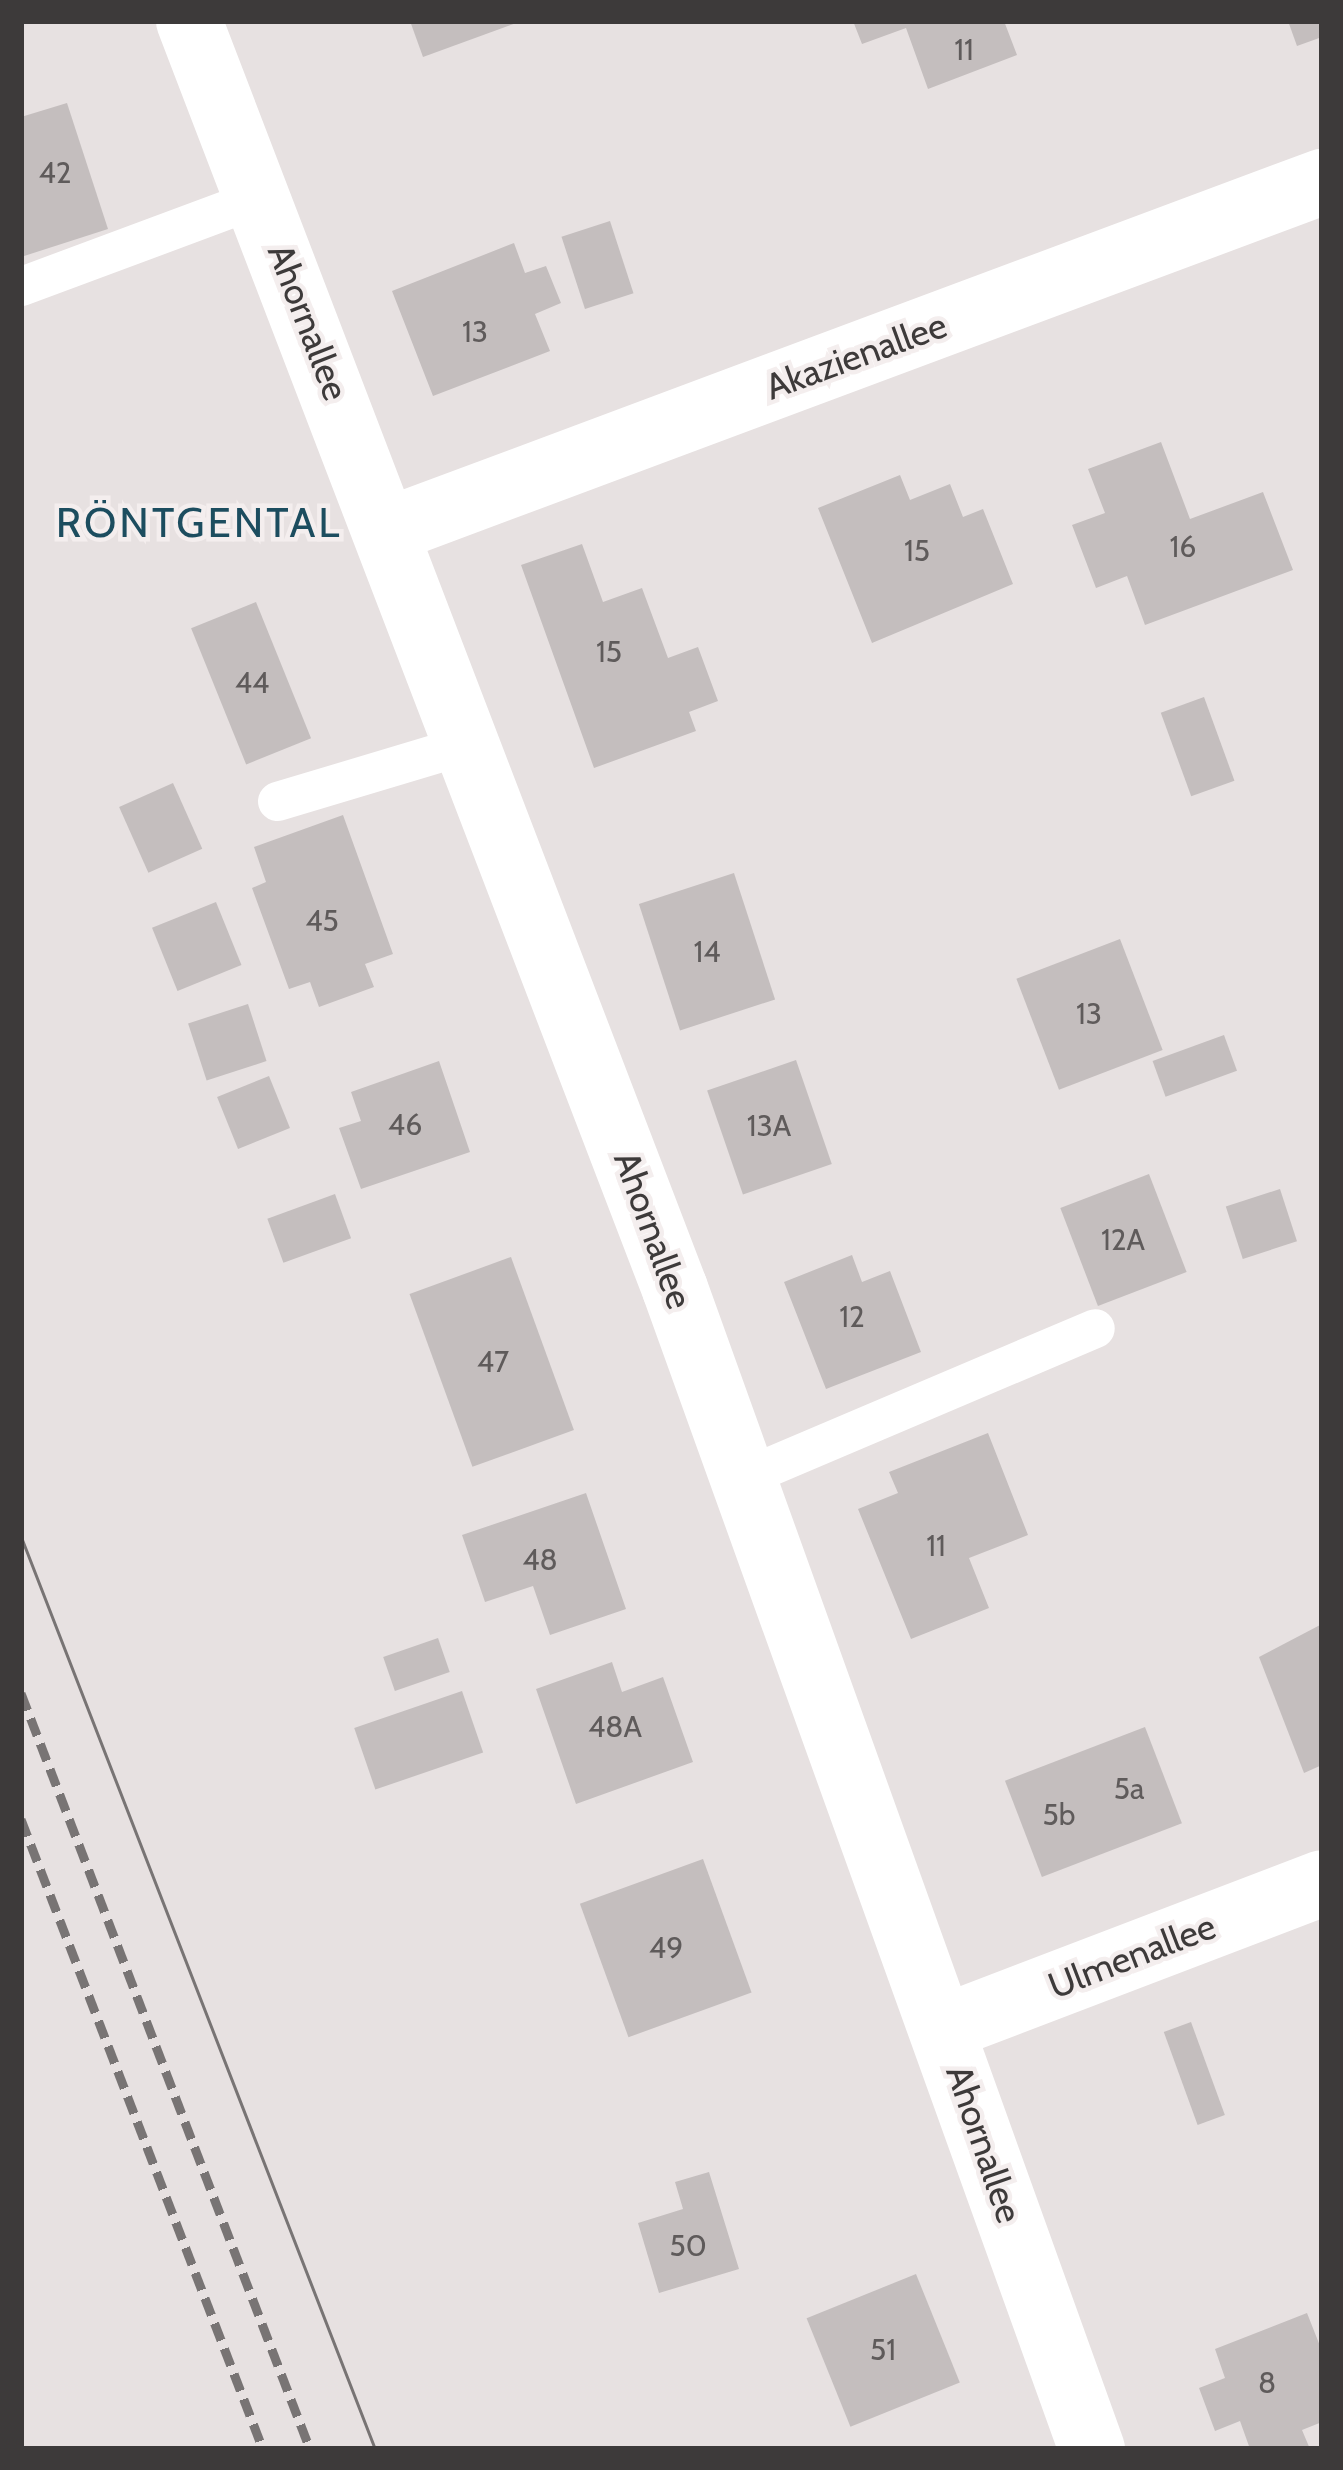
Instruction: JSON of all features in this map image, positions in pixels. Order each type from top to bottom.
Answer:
[{"type":"street","name":"Ahornallee","points":[[189,21],[389,530],[744,1478],[1092,2449]]},
{"type":"street","name":"Akazienallee","points":[[389,530],[1322,182]]},
{"type":"street","name":"Ulmenallee","points":[[943,2028],[1322,1883]]},
{"type":"lane","points":[[21,286],[259,198]]},
{"type":"lane","points":[[278,801],[470,743]]},
{"type":"lane","points":[[744,1478],[1095,1328]]},
{"type":"building","points":[[410,21],[519,21],[519,22],[423,57]]},
{"type":"building","points":[[853,21],[1004,21],[1017,55],[928,89],[906,28],[862,44]]},
{"type":"building","points":[[1288,21],[1322,21],[1322,37],[1297,46]]},
{"type":"building","points":[[67,103],[108,229],[21,257],[21,117]]},
{"type":"building","points":[[610,221],[633,293],[585,309],[561,237]]},
{"type":"building","points":[[514,243],[525,273],[546,266],[561,303],[535,314],[550,351],[433,396],[392,291]]},
{"type":"building","points":[[1161,442],[1190,519],[1263,492],[1293,570],[1145,625],[1127,576],[1096,588],[1072,525],[1105,513],[1088,469]]},
{"type":"building","points":[[900,475],[910,500],[950,484],[963,517],[983,509],[1013,584],[872,643],[818,508]]},
{"type":"building","points":[[582,544],[603,602],[642,588],[668,658],[698,647],[718,701],[689,712],[696,731],[594,768],[521,565]]},
{"type":"building","points":[[256,602],[311,738],[246,765],[191,628]]},
{"type":"building","points":[[1204,697],[1234,781],[1191,796],[1161,713]]},
{"type":"building","points":[[173,783],[202,849],[148,873],[119,807]]},
{"type":"building","points":[[343,815],[393,954],[365,964],[374,987],[319,1007],[310,982],[289,989],[252,888],[266,882],[254,847]]},
{"type":"building","points":[[734,873],[775,999],[680,1030],[639,904]]},
{"type":"building","points":[[216,902],[241,965],[177,991],[152,928]]},
{"type":"building","points":[[1120,939],[1163,1050],[1059,1090],[1016,979]]},
{"type":"building","points":[[248,1004],[267,1061],[207,1081],[188,1023]]},
{"type":"building","points":[[1224,1035],[1237,1071],[1166,1097],[1153,1061]]},
{"type":"building","points":[[796,1060],[832,1164],[743,1195],[707,1091]]},
{"type":"building","points":[[439,1061],[470,1152],[361,1189],[339,1128],[361,1121],[351,1092]]},
{"type":"building","points":[[269,1076],[290,1128],[238,1149],[217,1097]]},
{"type":"building","points":[[1149,1174],[1187,1272],[1098,1306],[1060,1208]]},
{"type":"building","points":[[1280,1189],[1297,1241],[1243,1259],[1226,1207]]},
{"type":"building","points":[[335,1194],[351,1238],[283,1263],[267,1219]]},
{"type":"building","points":[[852,1255],[862,1282],[890,1271],[921,1352],[826,1389],[784,1282]]},
{"type":"building","points":[[511,1257],[574,1430],[472,1467],[410,1294]]},
{"type":"building","points":[[988,1433],[1028,1535],[969,1558],[989,1608],[911,1639],[858,1509],[898,1493],[889,1472]]},
{"type":"building","points":[[586,1493],[626,1609],[550,1635],[533,1586],[485,1602],[462,1535]]},
{"type":"building","points":[[1322,1624],[1322,1765],[1304,1773],[1259,1657]]},
{"type":"building","points":[[438,1638],[450,1672],[395,1691],[383,1657]]},
{"type":"building","points":[[612,1662],[622,1692],[663,1677],[693,1762],[576,1804],[536,1689]]},
{"type":"building","points":[[462,1691],[483,1752],[375,1790],[354,1728]]},
{"type":"building","points":[[1145,1727],[1182,1823],[1042,1877],[1005,1781]]},
{"type":"building","points":[[703,1859],[752,1992],[628,2037],[580,1904]]},
{"type":"building","points":[[1191,2022],[1225,2115],[1198,2125],[1164,2032]]},
{"type":"building","points":[[709,2172],[739,2269],[659,2293],[638,2223],[683,2209],[675,2182]]},
{"type":"building","points":[[916,2274],[960,2382],[850,2427],[807,2318]]},
{"type":"building","points":[[1307,2313],[1322,2351],[1322,2422],[1302,2430],[1310,2449],[1250,2449],[1240,2421],[1215,2431],[1199,2388],[1225,2378],[1215,2349]]},
{"type":"tram line","points":[[21,1537],[375,2449]]},
{"type":"railway","points":[[21,1693],[310,2449]]},
{"type":"railway","points":[[21,1819],[263,2449]]},
{"type":"district","name":"RÖNTGENTAL","points":[[199,522]]}]
